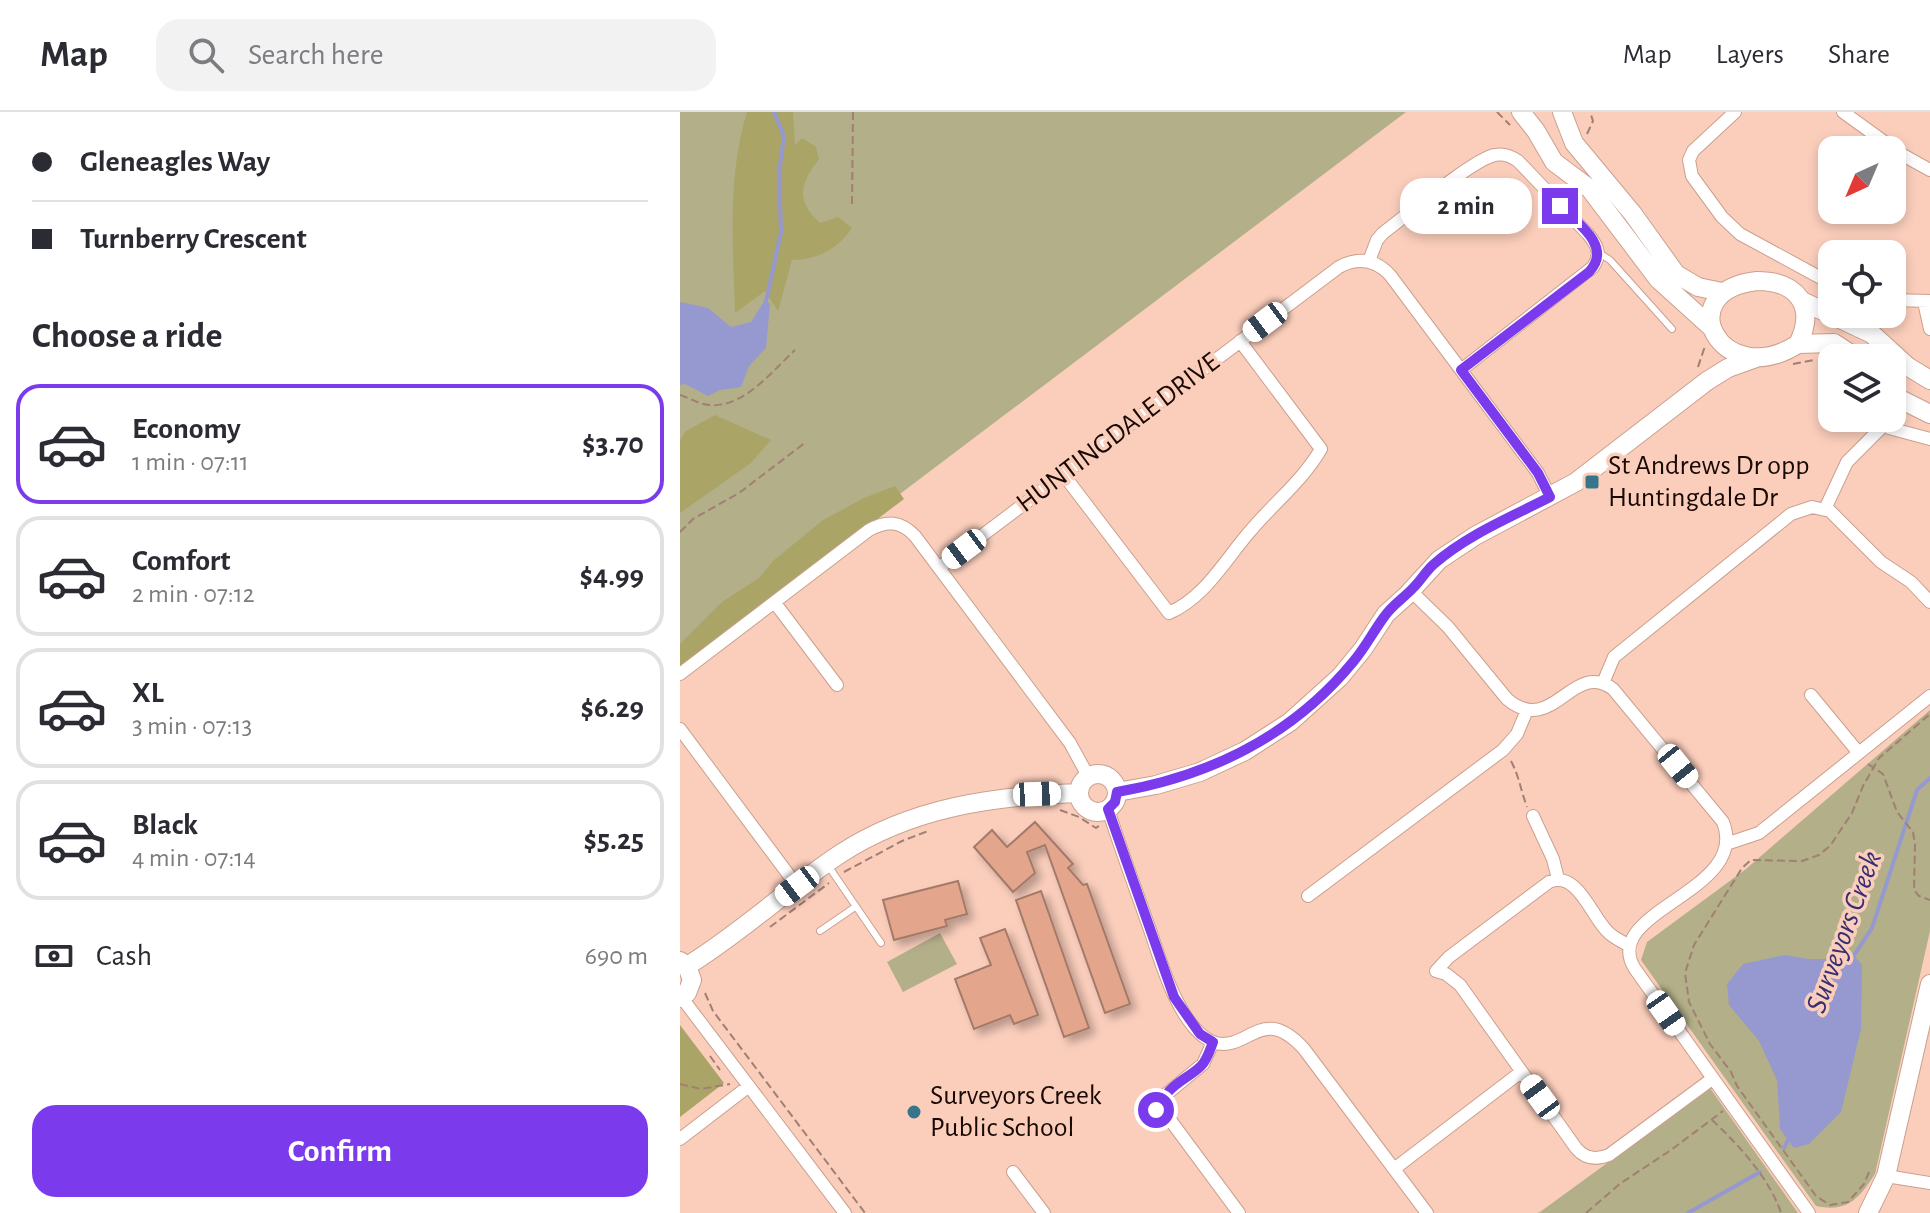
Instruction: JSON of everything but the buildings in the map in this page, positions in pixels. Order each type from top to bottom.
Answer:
[{"type":"street","points":[[1521,112],[1554,162],[1590,189],[1658,279],[1732,351],[1756,358]]},
{"type":"street","points":[[1562,112],[1574,143],[1633,214],[1676,274],[1698,287],[1722,292],[1748,282],[1772,282],[1788,288],[1802,301],[1872,334],[1907,366],[1930,380]]},
{"type":"street","points":[[1735,112],[1693,151],[1689,166],[1692,176],[1722,217],[1740,234],[1818,276]]},
{"type":"street","points":[[1843,112],[1893,149],[1930,170]]},
{"type":"street","points":[[1461,370],[1589,272],[1599,253],[1588,234],[1510,156],[1499,154],[1480,161],[1383,233],[1369,261],[1390,275],[1461,370],[1538,473],[1550,497]]},
{"type":"street","name":"HUNTINGDALE DRIVE","points":[[939,568],[1339,267],[1353,261],[1369,261]]},
{"type":"street","points":[[1707,381],[1718,363],[1711,311],[1722,292]]},
{"type":"street","points":[[1798,344],[1806,325],[1802,301]]},
{"type":"street","points":[[1906,301],[1927,302],[1930,329]]},
{"type":"street","points":[[1063,474],[1169,613],[1184,607],[1303,474],[1321,449],[1240,341]]},
{"type":"street","points":[[1117,792],[1200,772],[1245,751],[1290,722],[1340,677],[1386,614],[1431,567],[1450,552],[1576,482],[1707,381],[1728,368],[1756,358],[1781,354],[1798,344],[1821,341],[1836,344]]},
{"type":"street","points":[[1906,402],[1930,414]]},
{"type":"street","points":[[1825,509],[1847,462],[1872,432]]},
{"type":"street","points":[[1900,432],[1930,439]]},
{"type":"street","points":[[1603,683],[1614,657],[1791,514],[1806,508],[1825,509],[1835,515],[1881,562],[1911,582],[1930,602]]},
{"type":"street","points":[[680,674],[869,530],[884,523],[901,525],[912,532],[1070,743],[1088,776]]},
{"type":"street","points":[[1411,591],[1448,627],[1507,699],[1527,710],[1550,706],[1579,685],[1591,681],[1603,683],[1618,694],[1723,822],[1729,843],[1726,854],[1714,869],[1640,928],[1628,945],[1627,954],[1809,1213]]},
{"type":"street","points":[[775,603],[837,685]]},
{"type":"street","points":[[1811,695],[1858,752]]},
{"type":"street","points":[[1729,843],[1759,833],[1930,696]]},
{"type":"street","points":[[1308,896],[1503,750],[1517,734],[1527,710]]},
{"type":"street","points":[[680,729],[797,886]]},
{"type":"street","points":[[1104,817],[1115,802],[1117,792],[1109,777],[1099,773],[1083,780],[1078,793],[1082,803],[1104,817],[1174,997],[1200,1034],[1213,1042],[1230,1043],[1266,1029],[1292,1037],[1427,1213]]},
{"type":"street","points":[[845,1213],[681,998],[691,987],[691,973],[684,963],[713,951],[797,886],[831,871],[882,831],[951,806],[996,798],[1078,793]]},
{"type":"street","points":[[1533,816],[1553,859],[1558,879]]},
{"type":"street","points":[[1628,945],[1607,932],[1572,884],[1558,879],[1549,882],[1462,947],[1436,971],[1446,974],[1460,985],[1579,1152],[1596,1158],[1609,1155],[1712,1079]]},
{"type":"street","points":[[1868,1213],[1886,1176],[1930,984]]},
{"type":"street","points":[[1213,1042],[1203,1064],[1164,1096],[1159,1109],[1239,1213]]},
{"type":"street","points":[[1394,1169],[1521,1072]]},
{"type":"street","points":[[680,1139],[749,1086]]},
{"type":"street","points":[[1013,1172],[1044,1213]]},
{"type":"street","points":[[1886,1176],[1930,1183]]},
{"type":"lane","points":[[1599,253],[1610,260],[1672,329]]},
{"type":"lane","points":[[831,871],[881,943]]},
{"type":"lane","points":[[820,931],[855,907]]},
{"type":"path","points":[[852,204],[853,112]]},
{"type":"path","points":[[1580,139],[1592,128],[1590,112]]},
{"type":"path","points":[[680,395],[708,405],[722,405],[752,389],[795,350]]},
{"type":"path","points":[[680,532],[693,519],[739,493],[806,442]]},
{"type":"path","points":[[1886,1176],[1869,1172],[1854,1196],[1839,1206],[1830,1205],[1816,1196],[1710,1044],[1689,1002],[1685,973],[1694,945],[1735,875],[1751,860],[1802,861],[1819,855],[1830,846],[1852,813],[1879,758],[1930,714]]},
{"type":"path","points":[[1858,752],[1883,774],[1897,812],[1913,832],[1914,890],[1921,898],[1930,900]]},
{"type":"path","points":[[1507,755],[1519,777],[1529,816],[1533,816]]},
{"type":"path","points":[[1054,810],[1079,817],[1096,828],[1104,817]]},
{"type":"path","points":[[762,933],[831,871],[932,830]]},
{"type":"path","points":[[704,990],[713,1011],[865,1213]]},
{"type":"path","points":[[680,1084],[701,1089],[729,1084]]},
{"type":"path","points":[[1586,1213],[1621,1183],[1731,1105],[1737,1086]]},
{"type":"path","points":[[1711,1120],[1758,1173],[1781,1213]]},
{"type":"shaded area","points":[[680,112],[1406,112],[680,660]]},
{"type":"shaded area","points":[[747,112],[793,112],[795,145],[802,138],[816,147],[819,159],[804,184],[807,207],[820,223],[838,217],[852,228],[826,252],[792,260],[778,311],[765,291],[735,313],[734,186]]},
{"type":"shaded area","points":[[715,415],[771,440],[751,463],[680,513],[680,440],[686,431]]},
{"type":"shaded area","points":[[895,486],[904,499],[680,668],[680,644],[722,602],[759,578],[773,561],[823,520]]},
{"type":"shaded area","points":[[1930,710],[1930,931],[1875,1174],[1852,1202],[1827,1208],[1816,1206],[1641,960],[1647,942],[1746,869]]},
{"type":"shaded area","points":[[940,933],[957,964],[903,992],[887,962]]},
{"type":"shaded area","points":[[680,1025],[724,1083],[680,1117]]},
{"type":"shaded area","points":[[1710,1088],[1798,1213],[1537,1213],[1540,1212]]},
{"type":"water","points":[[680,302],[708,308],[731,327],[751,322],[763,303],[770,303],[766,348],[749,366],[741,387],[720,390],[708,396],[685,384],[680,385]]},
{"type":"water","points":[[1853,954],[1862,965],[1861,1029],[1841,1112],[1809,1144],[1794,1148],[1780,1129],[1777,1080],[1759,1041],[1729,1005],[1727,984],[1743,964],[1785,955],[1831,959]]},
{"type":"waterway","points":[[765,306],[781,232],[779,173],[784,136],[774,112]]},
{"type":"waterway","name":"Surveyors Creek","points":[[1853,957],[1872,928],[1917,790],[1930,778]]},
{"type":"waterway","name":"Surveyors Creek","points":[[1784,1148],[1789,1138]]},
{"type":"waterway","name":"Surveyors Creek","points":[[1688,1213],[1760,1172]]},
{"type":"place","name":"St Andrews Dr opp Huntingdale Dr","points":[[1592,482]]},
{"type":"place","name":"Surveyors Creek Public School","points":[[914,1112]]},
{"type":"route","points":[[1156,1110],[1162,1109],[1162,1100],[1168,1091],[1203,1064],[1213,1042],[1200,1034],[1174,997],[1108,809],[1115,802],[1117,792],[1200,772],[1245,751],[1290,722],[1340,677],[1386,614],[1431,567],[1475,536],[1550,497],[1538,473],[1461,370],[1589,272],[1597,261],[1599,253],[1595,242],[1560,206]]}]
